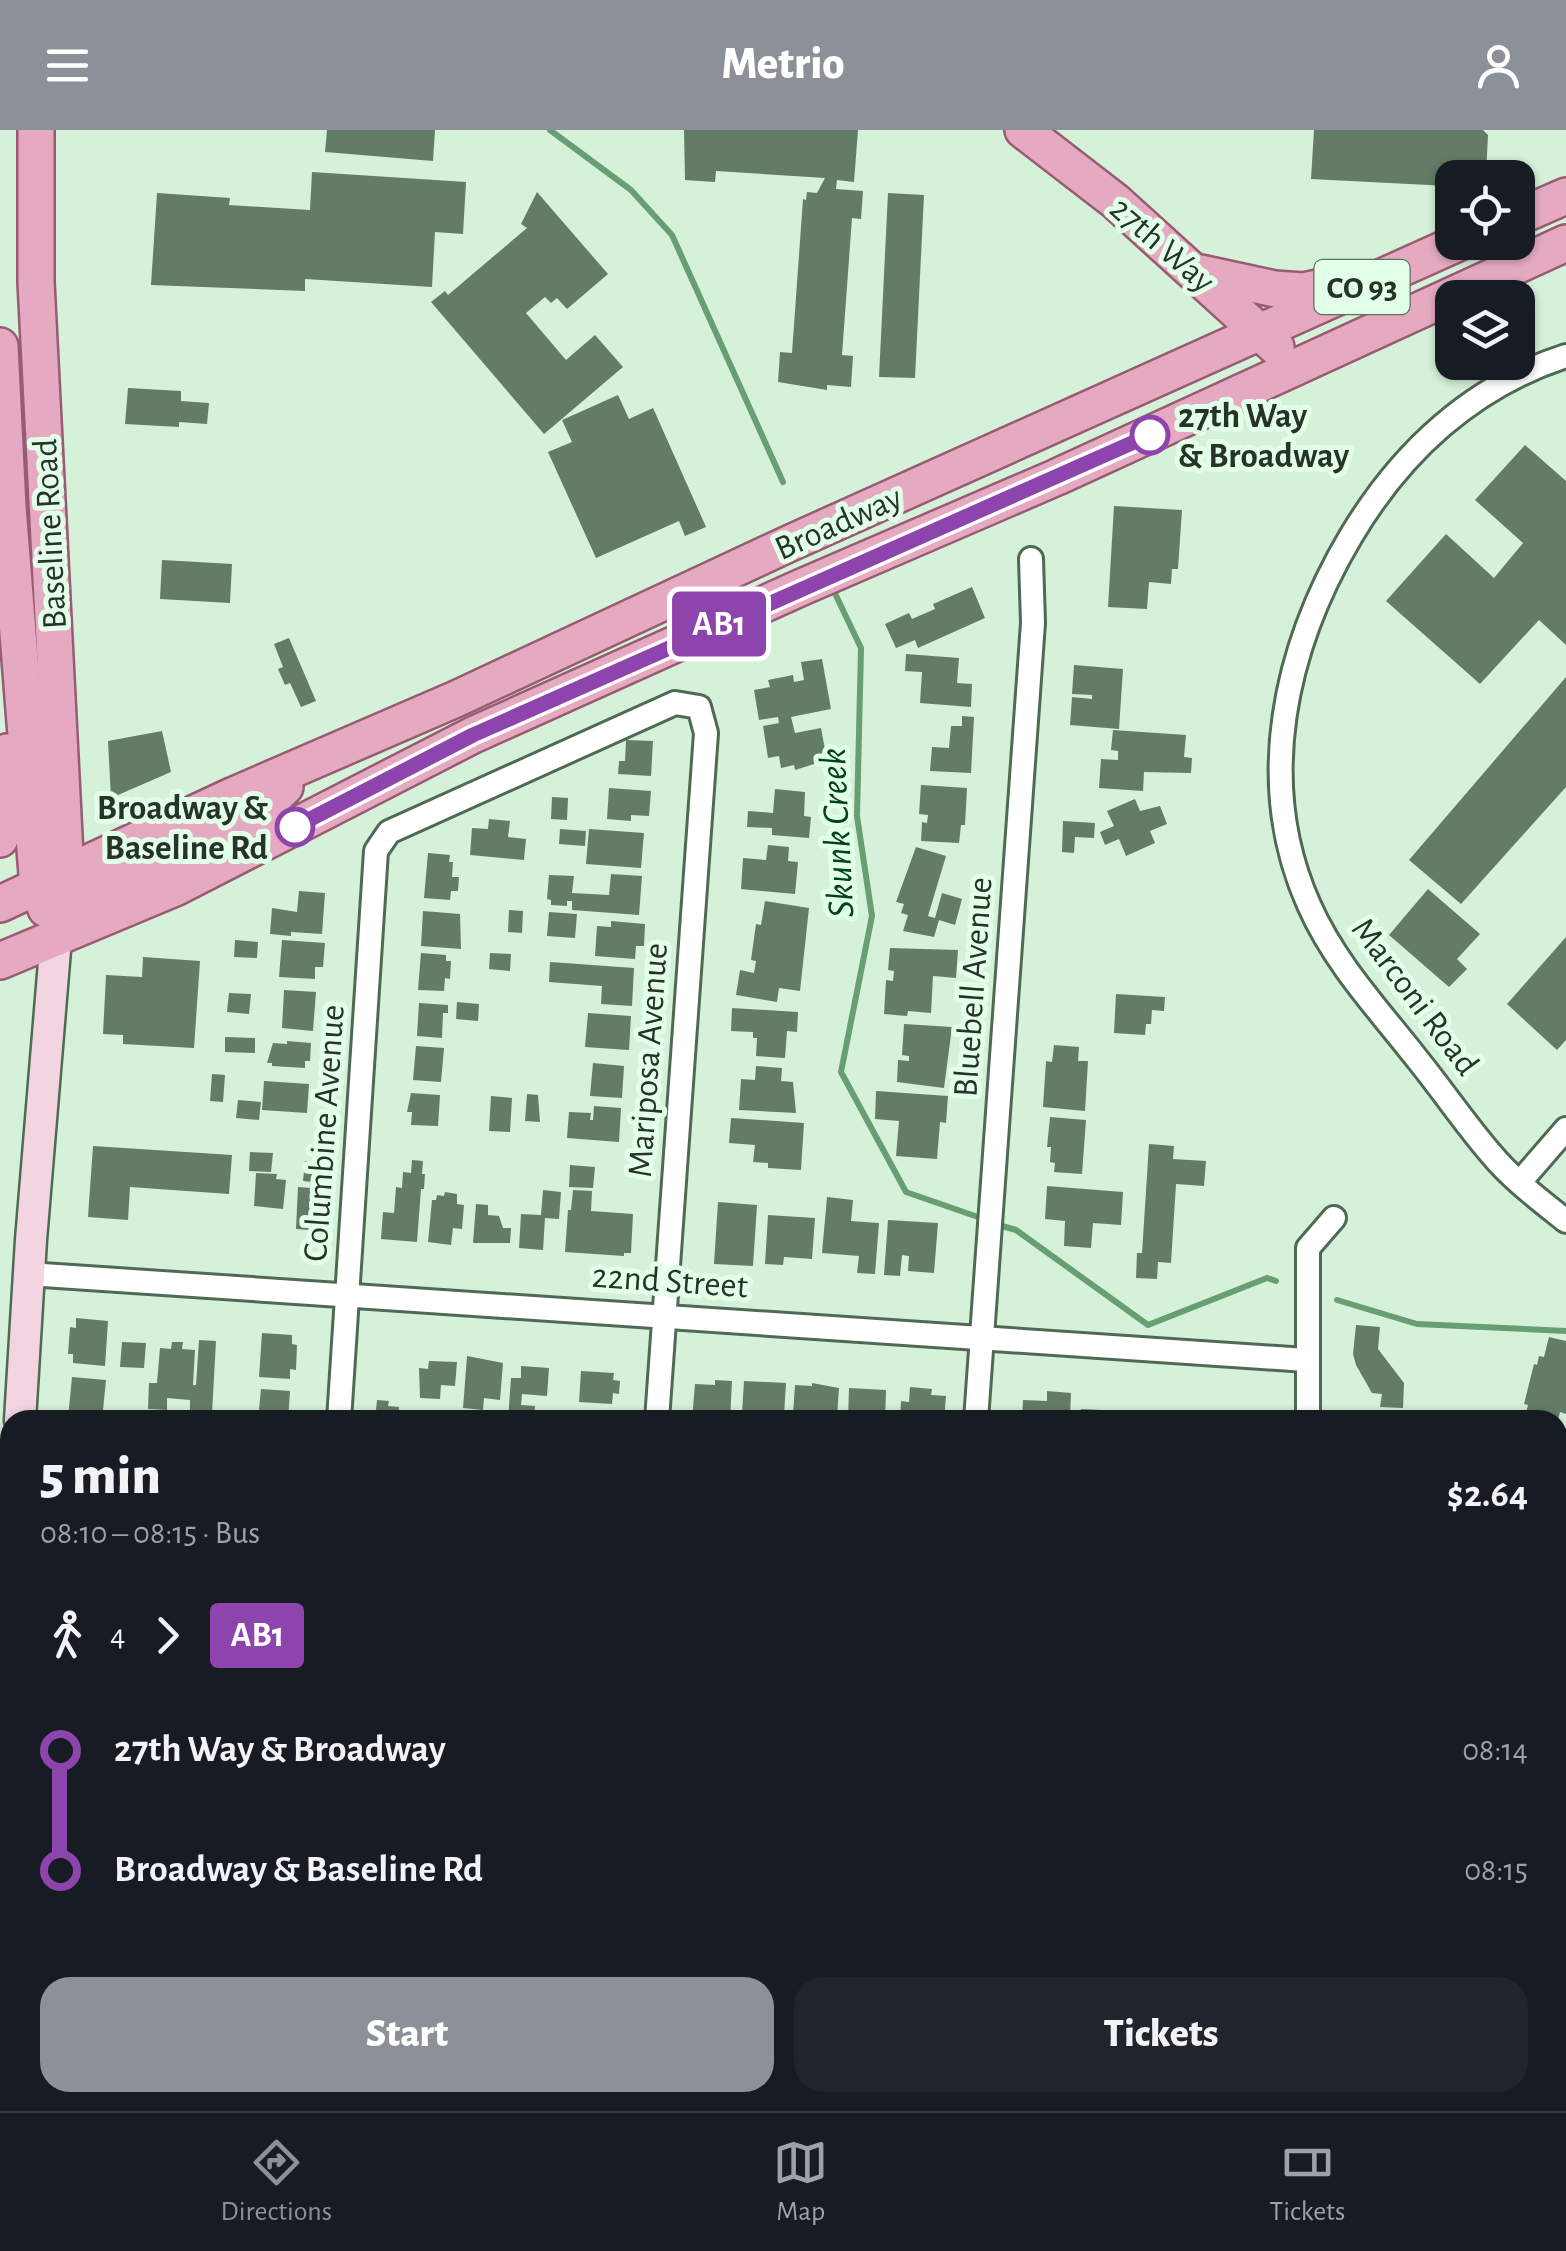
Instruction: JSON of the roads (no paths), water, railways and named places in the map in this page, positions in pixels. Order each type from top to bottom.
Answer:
[{"type":"main road","name":"27th Way","points":[[1023,130],[1115,201],[1194,270],[1264,332],[1295,368]]},
{"type":"main road","name":"Baseline Road","points":[[37,131],[36,282],[49,519],[52,881],[56,938]]},
{"type":"main road","points":[[1535,210],[1566,196]]},
{"type":"main road","name":"Broadway","points":[[0,961],[177,887],[473,735],[1057,478],[1566,243]]},
{"type":"main road","name":"Broadway","points":[[0,904],[1435,253]]},
{"type":"main road","points":[[1194,270],[1242,283],[1303,291],[1396,270]]},
{"type":"main road","name":"Baseline Road","points":[[0,346],[20,662],[52,881]]},
{"type":"main road","points":[[7,481],[18,499],[49,519]]},
{"type":"main road","points":[[0,838],[7,810],[6,734],[20,662]]},
{"type":"main road","points":[[56,938],[74,911],[93,895],[225,832],[273,798],[309,765]]},
{"type":"street","name":"Marconi Road","points":[[1566,356],[1526,369],[1468,402],[1420,444],[1368,508],[1323,584],[1302,640],[1284,712],[1280,770],[1295,867],[1309,906],[1346,972],[1494,1158],[1566,1221]]},
{"type":"street","name":"Bluebell Avenue","points":[[977,1410],[1033,623],[1031,559]]},
{"type":"street","name":"Mariposa Avenue","points":[[376,851],[389,832],[557,755],[675,703],[698,707],[706,733],[659,1410]]},
{"type":"street","name":"Columbine Avenue","points":[[340,1410],[376,851]]},
{"type":"street","name":"Baseline Road","points":[[21,1410],[56,938]]},
{"type":"street","points":[[1520,1182],[1566,1129]]},
{"type":"street","points":[[1308,1410],[1308,1248],[1334,1218]]},
{"type":"street","name":"22nd Street","points":[[28,1274],[1306,1360]]},
{"type":"waterway","name":"Skunk Creek","points":[[550,130],[631,190],[672,235],[783,482]]},
{"type":"waterway","name":"Skunk Creek","points":[[831,585],[861,648],[857,816],[872,916],[841,1072],[906,1192],[978,1217]]},
{"type":"waterway","name":"Skunk Creek","points":[[1002,1226],[1016,1230],[1148,1325],[1267,1278],[1276,1281]]},
{"type":"waterway","name":"Skunk Creek","points":[[1337,1300],[1417,1324],[1566,1331]]},
{"type":"place","name":"27th Way & Broadway","points":[[1150,435]]},
{"type":"place","name":"Broadway & Baseline Rd","points":[[295,827]]}]
